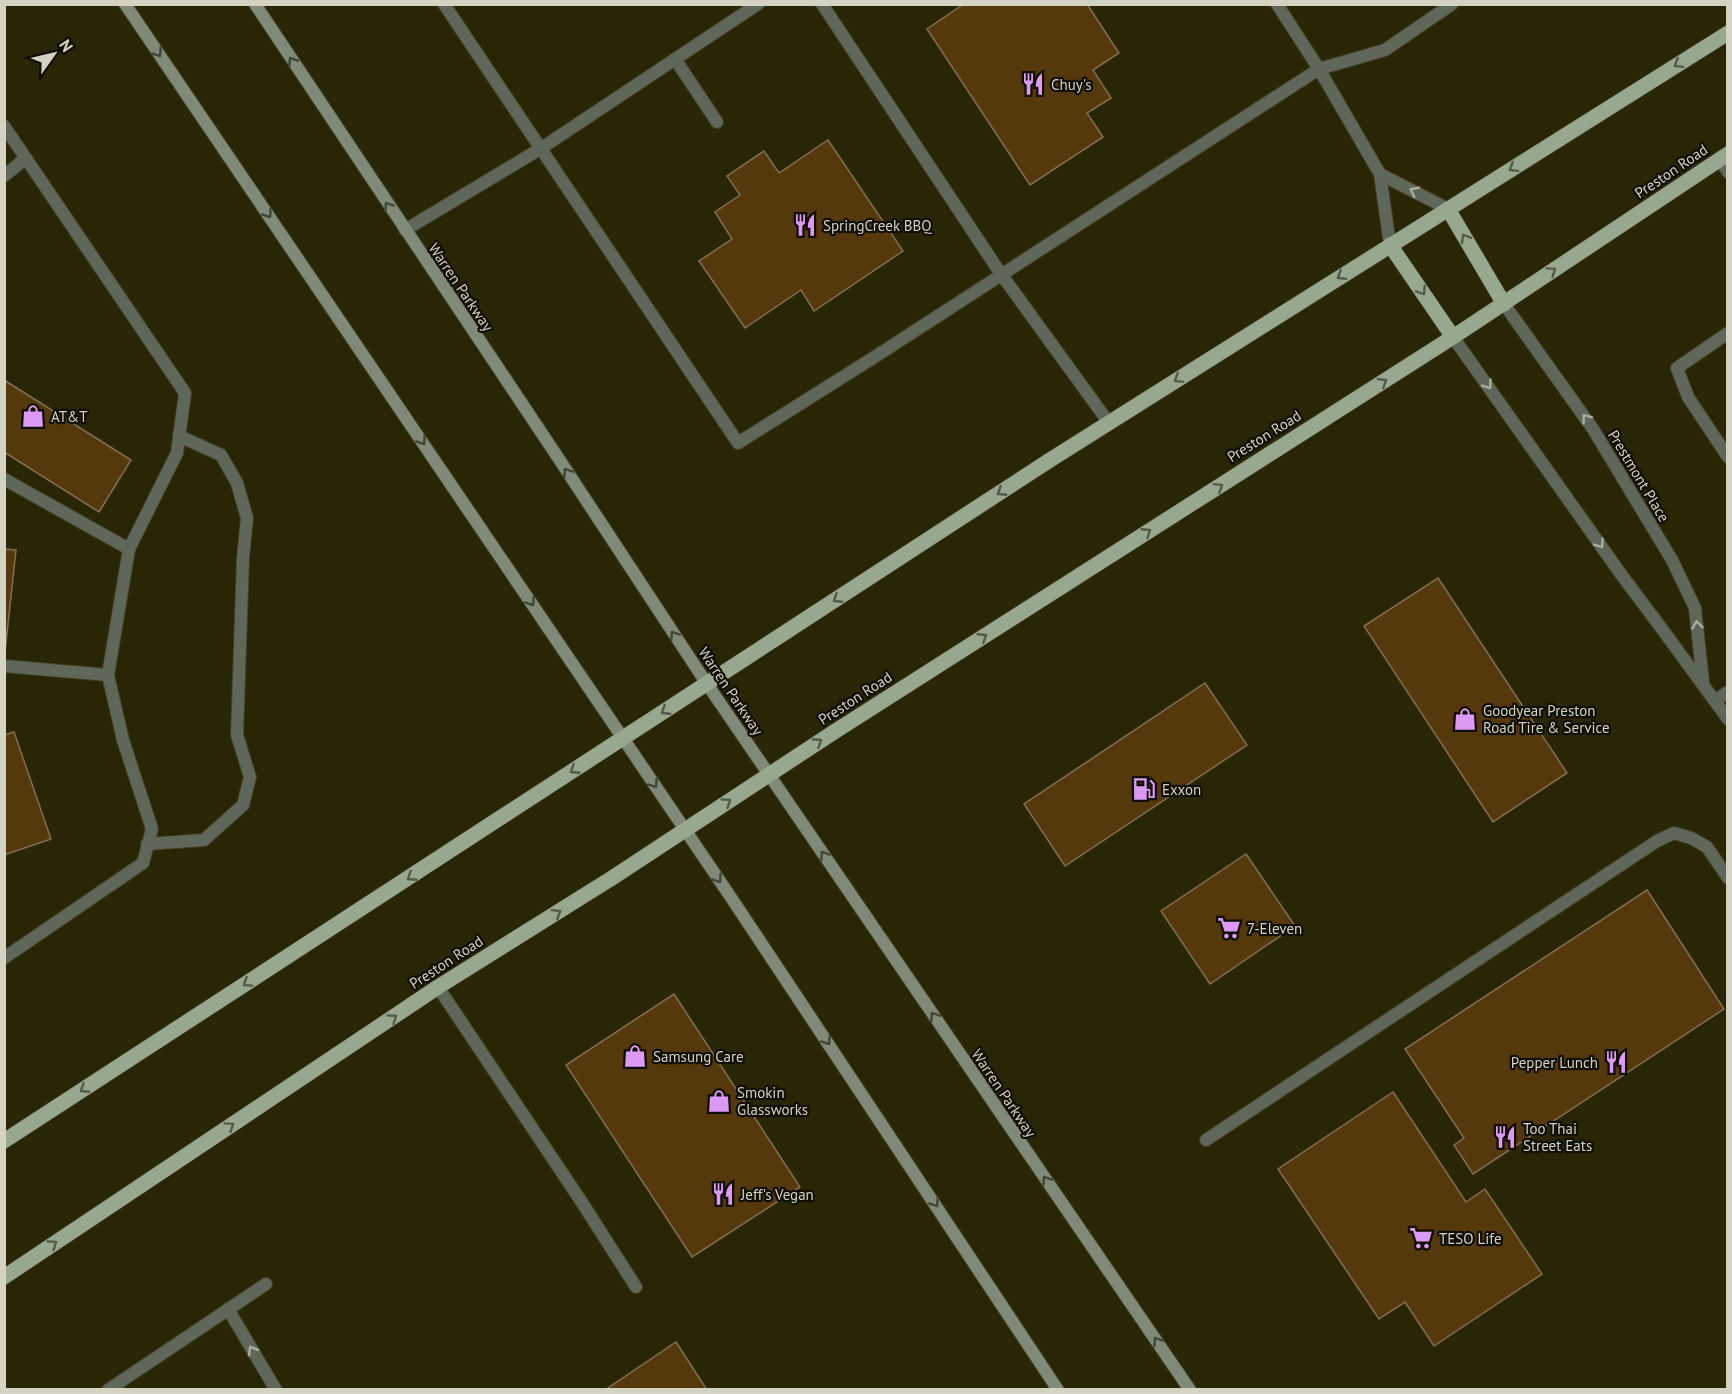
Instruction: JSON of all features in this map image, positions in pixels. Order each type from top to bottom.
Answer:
[{"type":"main road","points":[[125,4],[686,830],[1058,1389]]},
{"type":"main road","name":"Warren Parkway","points":[[255,4],[707,684],[1190,1389]]},
{"type":"main road","points":[[4,1140],[1109,423],[1728,33]]},
{"type":"main road","name":"Preston Road","points":[[4,1276],[438,987],[1725,162]]},
{"type":"main road","points":[[1448,209],[1504,304]]},
{"type":"main road","points":[[1390,245],[1453,337]]},
{"type":"street","points":[[444,4],[738,443],[1319,69],[1385,50],[1452,4]]},
{"type":"street","points":[[405,230],[540,149],[758,4]]},
{"type":"street","points":[[822,4],[1001,274],[1109,423]]},
{"type":"street","points":[[1277,4],[1319,69],[1380,174],[1390,245]]},
{"type":"street","points":[[675,59],[717,122]]},
{"type":"street","points":[[4,126],[185,393],[177,453],[129,549],[108,675],[123,740],[152,829],[143,863],[4,958]]},
{"type":"street","points":[[4,176],[26,159]]},
{"type":"street","points":[[1380,174],[1448,209]]},
{"type":"street","name":"Prestmont Place","points":[[1504,304],[1593,429],[1672,560],[1695,608],[1703,684]]},
{"type":"street","points":[[1728,333],[1677,368],[1688,397],[1728,457]]},
{"type":"street","name":"Prestmont Place","points":[[1453,337],[1623,577],[1728,718]]},
{"type":"street","points":[[147,844],[204,840],[243,806],[250,777],[237,735],[243,558],[247,518],[237,483],[221,455],[179,436]]},
{"type":"street","points":[[4,479],[129,549]]},
{"type":"street","points":[[4,666],[108,675]]},
{"type":"street","points":[[1715,701],[1728,692]]},
{"type":"street","points":[[1206,1140],[1657,841],[1674,833],[1691,838],[1707,847],[1728,878]]},
{"type":"street","points":[[438,987],[636,1287]]},
{"type":"street","points":[[108,1389],[266,1284]]},
{"type":"street","points":[[228,1309],[276,1389]]},
{"type":"building","name":"Chuy's","points":[[964,4],[1087,4],[1119,53],[1093,70],[1111,98],[1087,113],[1103,137],[1030,185],[927,29]]},
{"type":"building","name":"SpringCreek BBQ","points":[[828,140],[903,251],[814,311],[801,290],[745,328],[699,261],[732,239],[715,212],[740,195],[727,176],[764,151],[779,173]]},
{"type":"building","name":"AT&T","points":[[4,380],[131,460],[99,512],[4,452]]},
{"type":"building","points":[[4,549],[16,550],[5,652],[4,652]]},
{"type":"building","points":[[1438,578],[1567,773],[1493,822],[1364,626]]},
{"type":"building","points":[[1205,683],[1247,745],[1065,866],[1024,804]]},
{"type":"building","points":[[14,732],[51,839],[4,855],[4,735]]},
{"type":"building","points":[[1246,854],[1295,926],[1210,984],[1161,911]]},
{"type":"building","points":[[1647,890],[1724,1009],[1473,1174],[1454,1145],[1464,1138],[1405,1049]]},
{"type":"building","points":[[674,994],[800,1187],[692,1257],[566,1065]]},
{"type":"building","name":"TESO Life","points":[[1393,1092],[1466,1202],[1485,1189],[1542,1274],[1434,1346],[1405,1302],[1379,1319],[1278,1169]]},
{"type":"building","points":[[676,1342],[707,1390],[605,1390]]},
{"type":"place","name":"Chuy's","points":[[1033,84]]},
{"type":"place","name":"SpringCreek BBQ","points":[[805,225]]},
{"type":"place","name":"AT&T","points":[[33,416]]},
{"type":"place","name":"Goodyear Preston Road Tire & Service","points":[[1465,719]]},
{"type":"place","name":"Exxon","points":[[1144,789]]},
{"type":"place","name":"7-Eleven","points":[[1229,928]]},
{"type":"place","name":"Samsung Care","points":[[635,1056]]},
{"type":"place","name":"Pepper Lunch","points":[[1616,1062]]},
{"type":"place","name":"Smokin Glassworks","points":[[719,1101]]},
{"type":"place","name":"Too Thai Street Eats","points":[[1505,1137]]},
{"type":"place","name":"Jeff's Vegan","points":[[723,1194]]},
{"type":"place","name":"TESO Life","points":[[1421,1238]]}]
